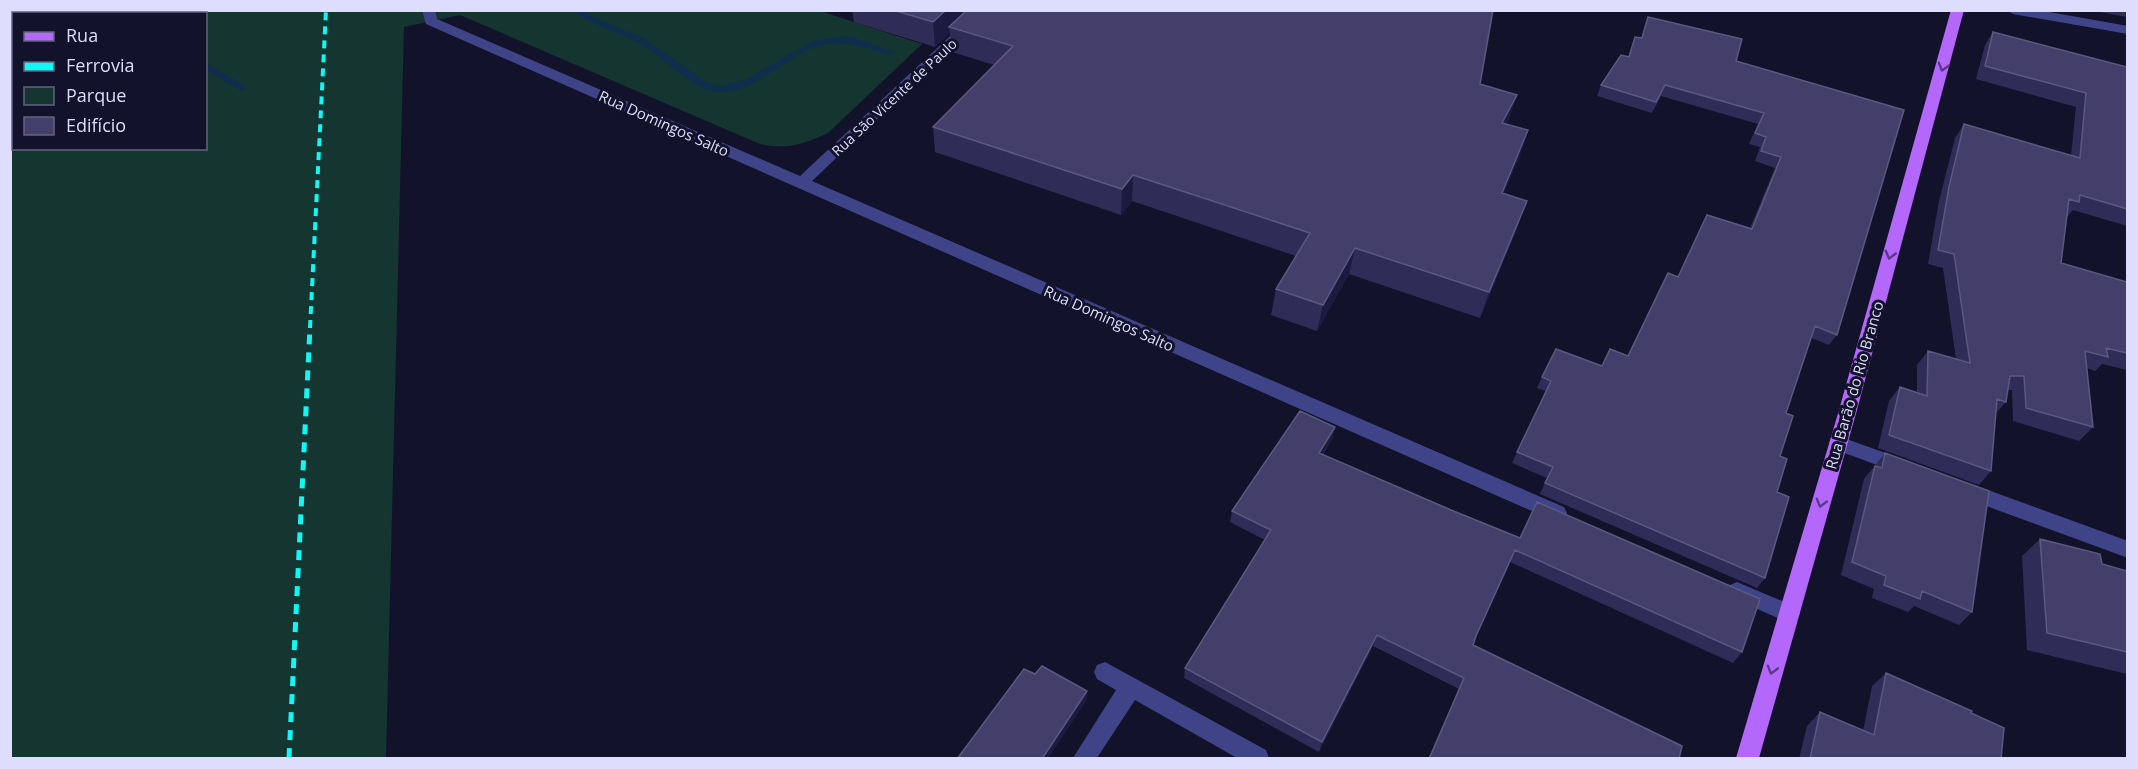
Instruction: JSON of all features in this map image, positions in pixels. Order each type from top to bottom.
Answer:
[{"type":"main road","name":"Rua Barão do Rio Branco","points":[[1747,759],[1959,10]]},
{"type":"street","name":"Rua São Vicente de Paulo","points":[[801,183],[986,10]]},
{"type":"street","points":[[2013,10],[2127,30]]},
{"type":"street","name":"Rua Domingos Salto","points":[[429,16],[801,183],[1571,519]]},
{"type":"street","points":[[1838,443],[1920,473]]},
{"type":"street","points":[[1953,486],[2127,550]]},
{"type":"street","points":[[1723,586],[1789,614]]},
{"type":"street","points":[[1105,672],[1258,759]]},
{"type":"street","points":[[1084,759],[1131,687]]},
{"type":"green space","points":[[824,10],[823,12],[922,44],[828,133],[803,143],[769,146],[460,15],[404,27],[386,758],[11,758],[10,11]]},
{"type":"building","points":[[893,10],[946,10],[933,22]]},
{"type":"building","points":[[967,10],[1493,10],[1480,84],[1517,95],[1502,123],[1528,130],[1502,193],[1527,201],[1489,292],[1355,248],[1323,305],[1276,289],[1310,233],[1133,175],[1122,189],[933,127],[1013,46],[949,27]]},
{"type":"building","points":[[1648,17],[1742,39],[1736,61],[1904,110],[1837,335],[1815,326],[1786,413],[1793,416],[1780,456],[1787,459],[1777,492],[1789,497],[1765,578],[1545,483],[1553,467],[1517,452],[1551,381],[1542,377],[1556,349],[1602,366],[1610,349],[1628,356],[1668,273],[1678,277],[1707,215],[1752,229],[1781,157],[1761,151],[1766,137],[1755,133],[1764,113],[1665,85],[1656,102],[1601,85],[1621,55],[1629,57],[1635,37],[1642,38]]},
{"type":"building","points":[[1993,32],[2127,67],[2127,209],[2080,195],[2079,202],[2069,199],[2061,263],[2127,282],[2127,353],[2106,348],[2108,357],[2085,351],[2093,427],[2026,408],[2024,376],[2010,376],[2006,402],[1997,399],[1991,471],[1889,435],[1900,387],[1927,396],[1928,351],[1970,363],[1954,254],[1938,250],[1949,187],[1964,124],[2080,158],[2086,93],[1985,66]]},
{"type":"building","points":[[1300,411],[1335,427],[1319,453],[1451,510],[1520,538],[1537,502],[1760,599],[1742,652],[1515,550],[1473,645],[1682,746],[1679,759],[1429,759],[1464,678],[1377,635],[1322,742],[1185,668],[1271,530],[1232,511]]},
{"type":"building","points":[[1885,453],[1989,491],[1972,612],[1922,591],[1920,599],[1884,585],[1886,576],[1852,562],[1875,466],[1882,468]]},
{"type":"building","points":[[2040,539],[2100,554],[2102,564],[2127,571],[2127,652],[2047,633]]},
{"type":"building","points":[[1042,666],[1087,691],[1042,759],[957,759],[1024,669],[1035,674]]},
{"type":"building","points":[[1886,673],[1972,711],[1971,713],[2004,728],[2001,759],[1810,759],[1820,712],[1874,735]]},
{"type":"waterway","points":[[72,10],[80,12]]},
{"type":"waterway","points":[[577,10],[590,19],[642,41],[706,86],[723,89],[750,81],[813,44],[848,39],[891,52]]},
{"type":"waterway","points":[[207,67],[241,87]]},
{"type":"railway","points":[[310,328],[326,10]]},
{"type":"railway","points":[[289,758],[310,327]]}]
